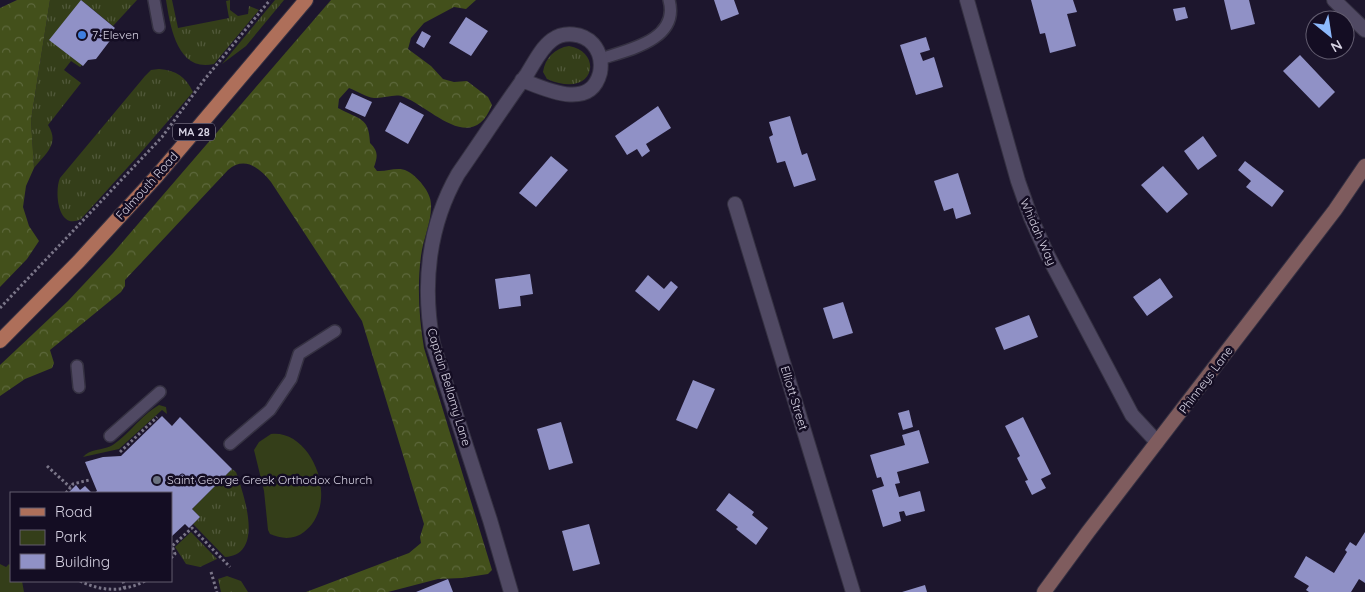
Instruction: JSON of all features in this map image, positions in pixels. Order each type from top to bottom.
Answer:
[{"type":"main road","name":"Falmouth Road","points":[[0,341],[79,261],[156,177],[306,0]]},
{"type":"main road","name":"Phinneys Lane","points":[[1044,592],[1362,175]]},
{"type":"street","name":"Whidah Way","points":[[967,0],[1015,172],[1030,218],[1132,415],[1157,442]]},
{"type":"street","points":[[1334,0],[1365,30]]},
{"type":"street","name":"Captain Bellamy Lane","points":[[511,592],[490,520],[433,344],[429,324],[428,261],[433,239],[450,188],[549,43],[559,36],[572,34],[584,37],[594,44],[600,59]]},
{"type":"street","points":[[522,80],[559,94],[578,95],[589,89],[597,80],[601,68],[600,59]]},
{"type":"street","name":"Elliott Street","points":[[735,204],[853,592]]},
{"type":"lane","points":[[154,0],[160,27]]},
{"type":"lane","points":[[600,59],[640,47],[656,38],[668,26],[669,0]]},
{"type":"lane","points":[[230,444],[270,410],[292,379],[299,354],[335,331]]},
{"type":"lane","points":[[77,366],[79,387]]},
{"type":"lane","points":[[110,436],[160,392]]},
{"type":"path","points":[[0,308],[162,137],[204,80],[270,0]]},
{"type":"path","points":[[120,452],[162,412]]},
{"type":"path","points":[[47,466],[70,488]]},
{"type":"path","points":[[67,492],[73,484],[89,480]]},
{"type":"path","points":[[172,557],[175,554],[172,546],[192,528],[230,567]]},
{"type":"path","points":[[211,572],[217,592]]},
{"type":"path","points":[[83,582],[106,591],[125,590],[143,582]]},
{"type":"path","points":[[123,582],[125,590]]},
{"type":"green space","points":[[17,0],[50,0],[31,120],[34,168],[26,186],[23,207],[29,226],[39,241],[27,259],[0,287],[0,8]]},
{"type":"green space","points":[[50,0],[81,0],[82,65],[80,67],[71,61],[64,70],[81,83],[48,125],[53,138],[52,143],[47,153],[34,168],[31,120]]},
{"type":"green space","points":[[81,0],[137,0],[113,26]]},
{"type":"green space","points":[[166,0],[172,0],[178,28],[229,18],[226,1],[230,0],[230,10],[238,16],[248,14],[249,6],[259,10],[214,64],[201,65],[191,61],[178,45],[173,34]]},
{"type":"green space","points":[[275,0],[284,0],[246,46],[222,64]]},
{"type":"green space","points":[[331,0],[476,0],[466,9],[454,7],[424,23],[411,38],[408,49],[431,66],[443,79],[454,82],[467,81],[488,97],[492,105],[484,120],[474,127],[463,128],[439,118],[404,97],[374,98],[349,88],[339,99],[338,108],[365,123],[368,128],[370,143],[376,151],[377,157],[374,167],[377,171],[400,169],[407,171],[423,185],[429,194],[431,210],[422,250],[419,279],[420,314],[424,348],[492,570],[488,574],[438,579],[388,592],[306,592],[409,553],[421,543],[420,537],[424,524],[362,321],[271,182],[251,165],[240,164],[228,170],[125,280],[125,286],[121,292],[50,350],[54,363],[52,368],[25,379],[0,396],[0,365],[68,301],[113,253]]},
{"type":"green space","points":[[569,46],[580,50],[587,57],[590,65],[589,73],[576,84],[563,84],[547,79],[543,72],[548,58],[555,51]]},
{"type":"green space","points":[[159,69],[180,75],[193,92],[81,219],[67,220],[63,215],[58,200],[60,178],[145,76],[151,70]]},
{"type":"green space","points":[[159,405],[166,407],[167,414],[162,410],[119,449],[83,457],[89,452],[111,446],[117,442]]},
{"type":"green space","points":[[271,434],[286,436],[299,443],[310,455],[321,487],[320,504],[315,520],[300,535],[292,537],[274,536],[268,530],[264,491],[254,450],[259,442]]},
{"type":"green space","points":[[232,469],[236,472],[247,508],[248,535],[245,546],[237,554],[225,557],[193,524],[200,517],[192,509]]},
{"type":"green space","points":[[191,532],[217,559],[200,567],[186,564],[175,547]]},
{"type":"green space","points":[[0,564],[6,567],[9,564],[10,582],[22,582],[24,592],[0,592]]},
{"type":"green space","points":[[227,576],[241,581],[248,592],[221,592],[218,579]]},
{"type":"building","name":"7-Eleven","points":[[81,0],[115,28],[111,32],[112,38],[96,59],[88,60],[83,66],[49,40]]},
{"type":"building","points":[[714,0],[734,0],[739,14],[721,21]]},
{"type":"building","points":[[1031,0],[1073,0],[1077,12],[1067,14],[1076,46],[1050,53],[1045,33],[1040,34]]},
{"type":"building","points":[[1224,0],[1249,0],[1255,24],[1231,30]]},
{"type":"building","points":[[1185,7],[1188,18],[1176,21],[1173,9]]},
{"type":"building","points":[[466,17],[488,31],[471,56],[449,43]]},
{"type":"building","points":[[422,31],[431,36],[424,48],[416,43]]},
{"type":"building","points":[[926,37],[930,50],[920,53],[923,61],[934,57],[943,87],[916,95],[900,45]]},
{"type":"building","points":[[1300,55],[1335,92],[1319,108],[1283,71]]},
{"type":"building","points":[[352,93],[372,102],[365,117],[345,108]]},
{"type":"building","points":[[400,102],[424,115],[408,144],[385,131]]},
{"type":"building","points":[[658,106],[671,128],[646,144],[650,151],[642,157],[637,149],[627,155],[615,136]]},
{"type":"building","points":[[790,116],[802,155],[807,153],[816,180],[794,187],[785,161],[777,163],[769,137],[773,135],[769,122]]},
{"type":"building","points":[[1203,136],[1217,156],[1198,170],[1184,151]]},
{"type":"building","points":[[551,156],[568,170],[536,207],[519,193]]},
{"type":"building","points":[[1245,161],[1284,191],[1272,207],[1246,187],[1251,181],[1238,170]]},
{"type":"building","points":[[1163,166],[1188,194],[1167,213],[1141,185]]},
{"type":"building","points":[[958,173],[971,214],[956,219],[953,208],[944,211],[934,181]]},
{"type":"building","points":[[530,274],[533,294],[520,296],[521,306],[499,309],[495,279]]},
{"type":"building","points":[[648,275],[664,289],[671,281],[678,287],[659,311],[635,291]]},
{"type":"building","points":[[1160,278],[1173,297],[1147,316],[1133,297]]},
{"type":"building","points":[[843,302],[853,333],[833,339],[823,308]]},
{"type":"building","points":[[1029,315],[1038,337],[1004,350],[995,328]]},
{"type":"building","points":[[693,380],[715,389],[697,429],[676,420]]},
{"type":"building","points":[[909,410],[913,427],[903,430],[898,413]]},
{"type":"building","name":"Saint George Greek Orthodox Church","points":[[162,416],[172,426],[180,417],[232,469],[192,509],[200,517],[189,528],[185,524],[172,536],[172,492],[96,492],[97,491],[85,462],[103,457],[121,456]]},
{"type":"building","points":[[1023,417],[1051,474],[1041,479],[1046,488],[1032,495],[1025,481],[1028,480],[1017,458],[1020,456],[1005,426]]},
{"type":"building","points":[[561,422],[573,463],[549,470],[537,429]]},
{"type":"building","points":[[919,430],[929,463],[897,472],[900,483],[895,484],[899,497],[920,491],[925,511],[906,516],[904,511],[899,512],[901,521],[883,527],[872,490],[884,486],[881,477],[877,478],[870,455],[905,445],[902,435]]},
{"type":"building","points":[[76,485],[80,490],[85,486],[91,492],[69,492]]},
{"type":"building","points":[[729,493],[754,512],[752,515],[768,528],[756,545],[736,529],[738,527],[716,510]]},
{"type":"building","points":[[589,524],[600,564],[573,571],[562,531]]},
{"type":"building","points":[[1365,532],[1365,583],[1359,579],[1351,592],[1309,592],[1306,590],[1309,586],[1294,577],[1306,556],[1334,573],[1347,552],[1345,550],[1350,542],[1356,546]]},
{"type":"building","points":[[448,579],[453,592],[416,592]]},
{"type":"building","points":[[925,585],[927,592],[902,592]]},
{"type":"place","name":"7-Eleven","points":[[82,35]]},
{"type":"place","name":"Saint George Greek Orthodox Church","points":[[157,480]]}]
